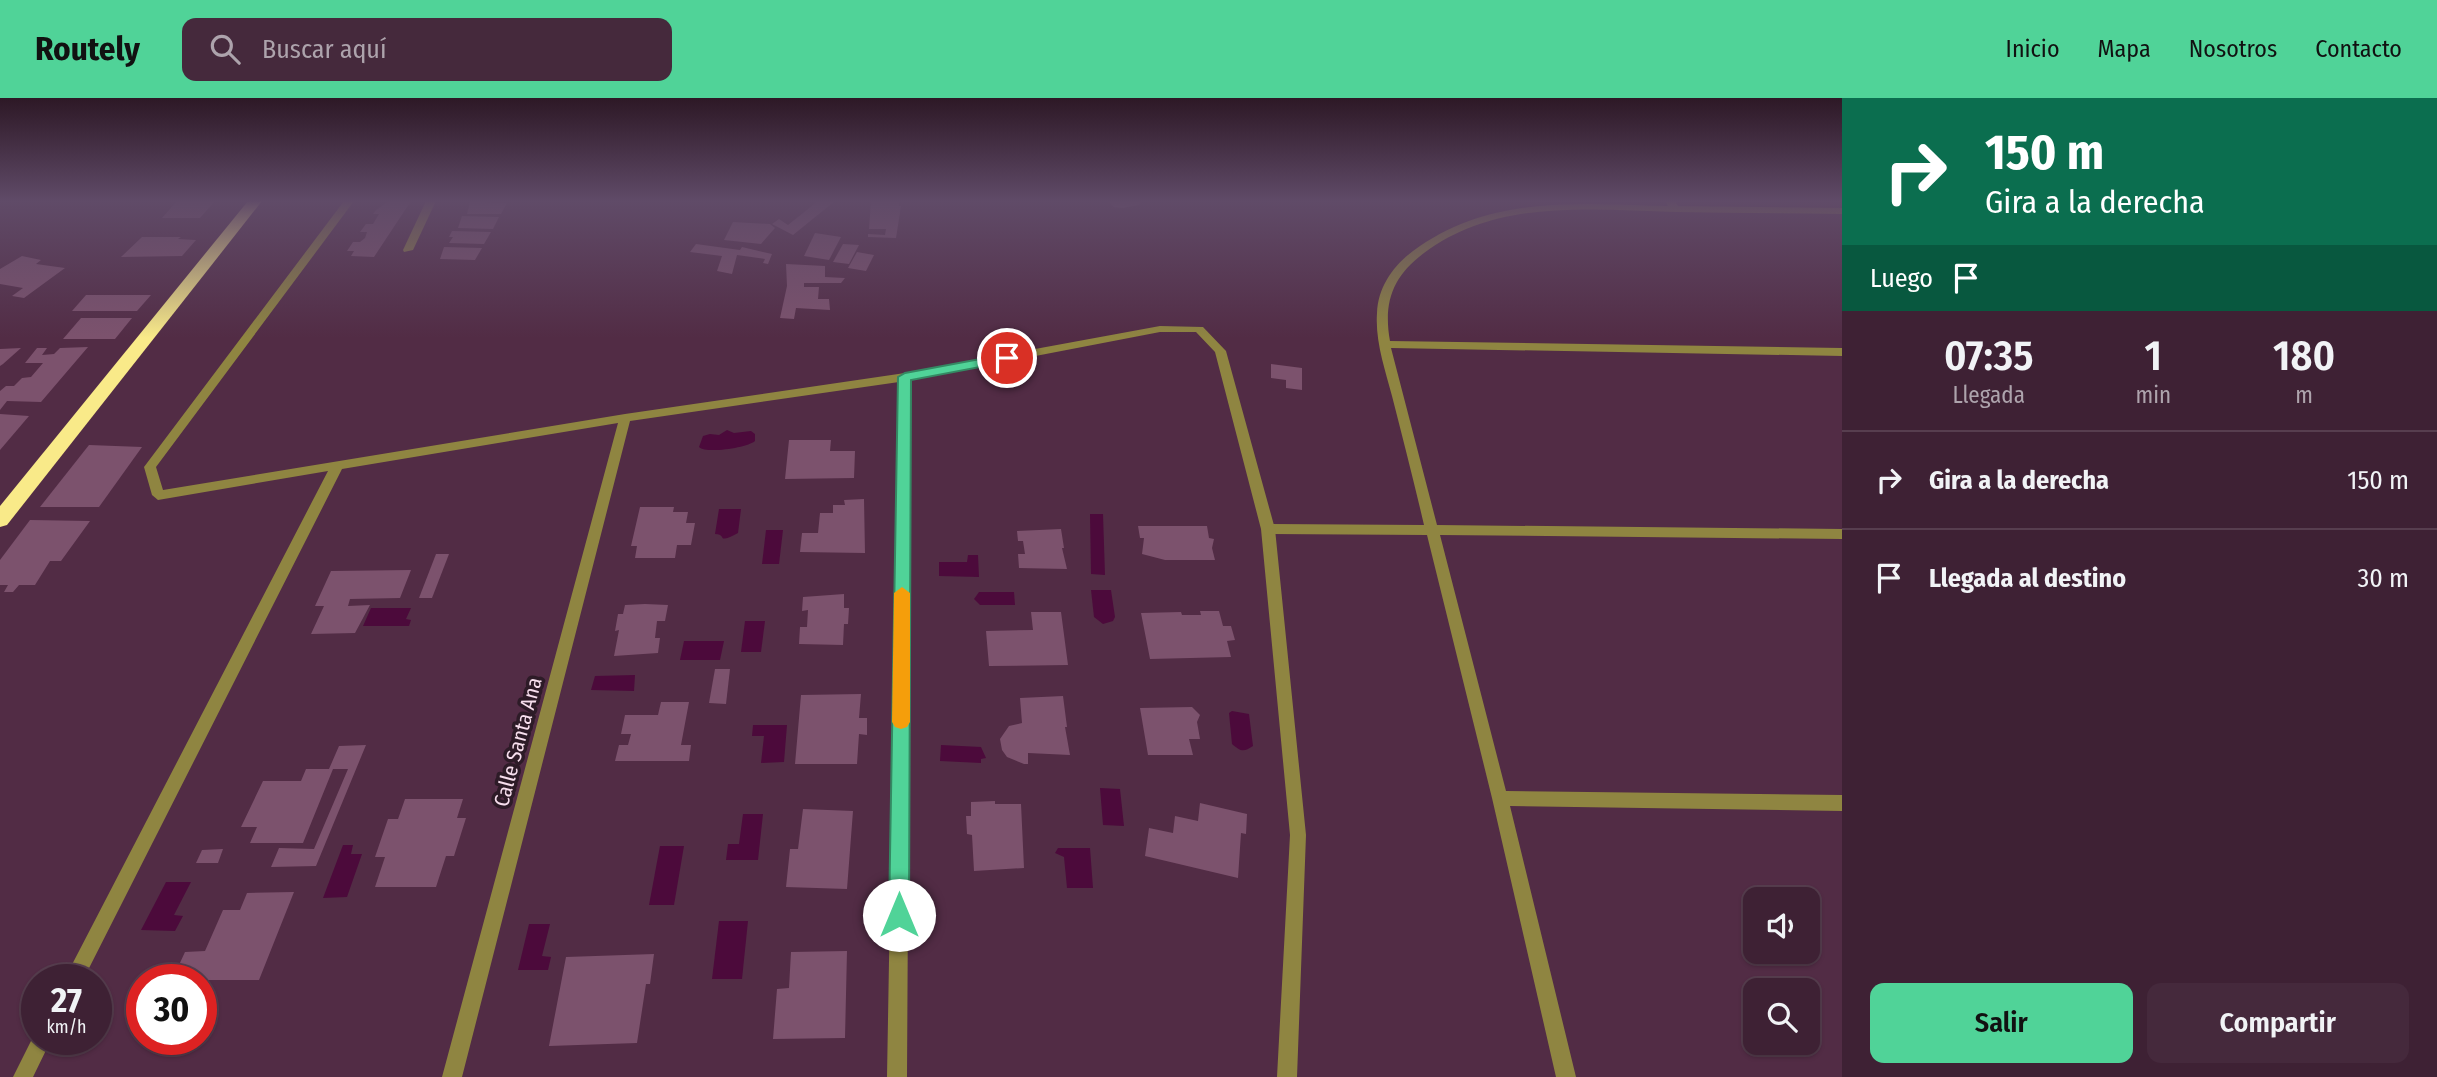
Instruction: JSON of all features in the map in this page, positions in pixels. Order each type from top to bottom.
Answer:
[{"type":"highway","points":[[0,520],[218,247]]},
{"type":"street","points":[[315,247],[150,467],[158,495],[336,468],[625,418],[905,377],[1160,329],[1199,330],[1220,351],[1268,529],[1297,835],[1287,1077]]},
{"type":"street","points":[[1423,247],[1397,270],[1382,301],[1385,344],[1500,798],[1566,1077]]},
{"type":"street","points":[[1385,344],[1842,352]]},
{"type":"street","points":[[897,1077],[905,377]]},
{"type":"street","name":"Calle Santa Ana","points":[[452,1077],[625,418]]},
{"type":"street","points":[[81,964],[336,468]]},
{"type":"street","points":[[1268,529],[1842,534]]},
{"type":"street","points":[[1500,798],[1842,803]]},
{"type":"street","points":[[23,1077],[35,1055]]},
{"type":"shaded area","points":[[727,430],[734,433],[751,431],[755,434],[755,441],[727,449],[710,450],[699,447],[703,436],[719,435]]},
{"type":"shaded area","points":[[719,509],[741,509],[738,533],[724,539],[715,534]]},
{"type":"shaded area","points":[[1090,514],[1103,514],[1105,575],[1091,574]]},
{"type":"shaded area","points":[[766,530],[783,530],[779,564],[762,564]]},
{"type":"shaded area","points":[[968,555],[978,555],[979,577],[939,576],[939,562],[967,562]]},
{"type":"shaded area","points":[[1091,590],[1111,590],[1115,617],[1113,621],[1103,624],[1094,617]]},
{"type":"shaded area","points":[[979,592],[1014,592],[1015,605],[980,605],[974,599]]},
{"type":"shaded area","points":[[371,608],[411,608],[406,619],[411,620],[409,626],[363,626]]},
{"type":"shaded area","points":[[745,621],[765,621],[761,652],[741,652]]},
{"type":"shaded area","points":[[684,641],[724,641],[720,660],[680,660]]},
{"type":"shaded area","points":[[635,675],[634,691],[591,690],[595,676]]},
{"type":"shaded area","points":[[1232,711],[1249,714],[1253,746],[1247,749],[1240,750],[1232,744],[1229,713]]},
{"type":"shaded area","points":[[753,725],[787,725],[784,762],[761,763],[764,736],[752,736]]},
{"type":"shaded area","points":[[941,745],[981,747],[986,758],[981,759],[981,763],[940,761]]},
{"type":"shaded area","points":[[1100,788],[1120,789],[1124,826],[1103,825]]},
{"type":"shaded area","points":[[743,814],[763,814],[758,860],[726,860],[728,844],[739,844]]},
{"type":"shaded area","points":[[343,845],[353,845],[351,854],[362,854],[347,897],[323,898]]},
{"type":"shaded area","points":[[660,846],[684,846],[674,905],[649,905]]},
{"type":"shaded area","points":[[1058,848],[1090,848],[1093,888],[1067,888],[1064,857],[1055,853]]},
{"type":"shaded area","points":[[166,882],[191,882],[174,915],[183,916],[175,931],[141,930]]},
{"type":"shaded area","points":[[719,921],[748,921],[742,979],[712,979]]},
{"type":"shaded area","points":[[529,924],[550,924],[542,956],[551,957],[548,970],[518,970]]},
{"type":"building","points":[[132,247],[190,247],[182,256],[121,257]]},
{"type":"building","points":[[350,247],[381,247],[374,257],[351,256],[354,251],[347,251]]},
{"type":"building","points":[[444,247],[482,248],[475,260],[440,259]]},
{"type":"building","points":[[694,247],[740,250],[742,247],[772,254],[768,264],[763,263],[765,259],[737,255],[732,274],[717,271],[722,256],[690,252]]},
{"type":"building","points":[[808,247],[836,247],[829,260],[804,256]]},
{"type":"building","points":[[842,247],[858,247],[849,264],[833,262]]},
{"type":"building","points":[[857,252],[874,255],[866,271],[848,268]]},
{"type":"building","points":[[22,256],[41,260],[36,264],[65,268],[24,298],[12,296],[23,288],[0,284],[0,269]]},
{"type":"building","points":[[786,264],[825,266],[825,277],[845,278],[841,283],[804,283],[804,287],[819,287],[818,299],[829,299],[830,310],[796,308],[794,319],[780,318],[787,286]]},
{"type":"building","points":[[86,295],[151,295],[137,311],[72,311]]},
{"type":"building","points":[[81,318],[132,318],[115,339],[63,339]]},
{"type":"building","points":[[88,347],[41,402],[7,401],[0,410],[0,391],[6,386],[14,386],[22,378],[31,377],[43,363],[25,363],[37,348],[47,348],[42,355],[54,354],[60,348]]},
{"type":"building","points":[[21,348],[3,364],[0,366],[0,349]]},
{"type":"building","points":[[1271,364],[1302,368],[1302,390],[1286,388],[1286,380],[1271,378]]},
{"type":"building","points":[[0,414],[29,416],[0,450]]},
{"type":"building","points":[[789,440],[831,440],[830,451],[855,451],[854,478],[785,479]]},
{"type":"building","points":[[89,445],[142,447],[99,507],[40,507]]},
{"type":"building","points":[[864,499],[865,553],[800,552],[802,533],[818,533],[820,513],[833,513],[833,505],[845,505],[844,500]]},
{"type":"building","points":[[640,507],[674,507],[673,512],[688,512],[686,523],[695,523],[691,545],[677,545],[675,558],[635,558],[637,546],[631,546]]},
{"type":"building","points":[[30,520],[90,521],[61,561],[50,561],[35,585],[19,585],[13,592],[4,592],[8,585],[0,585],[0,560]]},
{"type":"building","points":[[1138,526],[1207,526],[1209,538],[1214,539],[1212,548],[1215,560],[1165,560],[1142,554],[1144,538],[1140,538]]},
{"type":"building","points":[[1061,529],[1067,569],[1019,568],[1018,554],[1025,554],[1023,541],[1018,541],[1017,531]]},
{"type":"building","points":[[436,554],[449,554],[432,598],[419,598]]},
{"type":"building","points":[[411,570],[400,598],[350,599],[348,606],[370,605],[355,633],[311,634],[324,606],[315,606],[331,571]]},
{"type":"building","points":[[844,594],[844,608],[849,608],[848,624],[844,624],[843,645],[799,644],[800,627],[807,627],[808,610],[802,611],[803,597]]},
{"type":"building","points":[[625,605],[668,605],[665,621],[657,621],[655,638],[660,638],[658,653],[614,656],[619,630],[615,631],[618,614],[623,614]]},
{"type":"building","points":[[1200,611],[1219,611],[1223,626],[1231,626],[1235,640],[1227,641],[1231,657],[1150,659],[1141,613],[1181,612],[1182,615],[1201,615]]},
{"type":"building","points":[[1031,612],[1061,612],[1068,665],[989,666],[986,631],[1033,630]]},
{"type":"building","points":[[715,669],[730,669],[726,704],[709,703]]},
{"type":"building","points":[[861,694],[859,718],[867,718],[867,735],[859,734],[857,764],[795,764],[801,695]]},
{"type":"building","points":[[1063,696],[1070,755],[1028,753],[1028,764],[1007,757],[1002,750],[1000,739],[1009,726],[1022,723],[1020,698]]},
{"type":"building","points":[[661,702],[689,702],[681,745],[691,745],[689,761],[615,761],[619,745],[628,745],[631,734],[621,734],[625,715],[658,715]]},
{"type":"building","points":[[1192,707],[1200,715],[1197,722],[1200,739],[1189,739],[1193,755],[1148,755],[1140,708]]},
{"type":"building","points":[[366,745],[316,866],[271,867],[279,848],[314,849],[348,769],[333,769],[303,843],[250,843],[257,827],[241,827],[263,781],[301,781],[306,769],[329,769],[339,746]]},
{"type":"building","points":[[405,799],[463,799],[457,818],[466,818],[454,856],[446,856],[436,887],[375,887],[385,857],[375,857],[388,819],[398,819]]},
{"type":"building","points":[[995,801],[995,804],[1021,804],[1024,868],[974,871],[972,835],[967,834],[966,816],[971,816],[971,802]]},
{"type":"building","points":[[1200,803],[1247,814],[1246,834],[1241,833],[1238,878],[1145,856],[1149,828],[1173,833],[1175,816],[1198,821]]},
{"type":"building","points":[[803,809],[853,811],[847,889],[786,887],[790,849],[798,849]]},
{"type":"building","points":[[223,849],[218,863],[196,863],[202,850]]},
{"type":"building","points":[[294,892],[259,980],[217,980],[217,964],[179,964],[185,952],[205,951],[223,910],[240,910],[247,893]]},
{"type":"building","points":[[847,951],[845,1038],[773,1039],[777,989],[789,988],[791,952]]},
{"type":"building","points":[[654,954],[650,984],[646,984],[637,1043],[549,1046],[566,957]]},
{"type":"slow traffic","points":[[901,722],[902,593]]},
{"type":"route","points":[[899,915],[905,377],[1007,358]]}]
